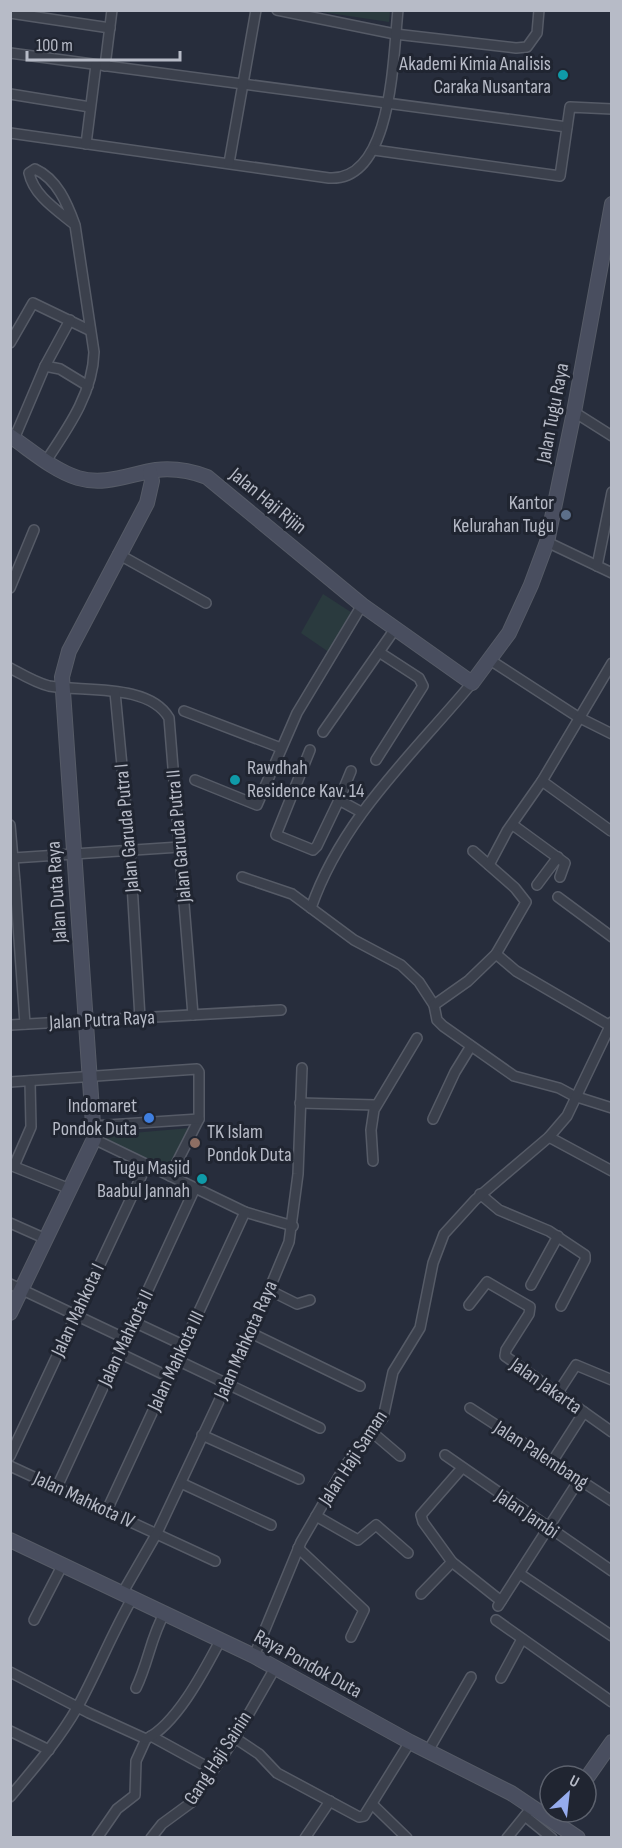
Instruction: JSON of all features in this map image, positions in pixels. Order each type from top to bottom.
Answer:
[{"type":"street","points":[[86,144],[90,107],[110,28],[112,10]]},
{"type":"street","points":[[229,163],[256,10]]},
{"type":"street","points":[[277,10],[395,34],[527,47],[537,33],[539,10]]},
{"type":"street","points":[[10,133],[338,179],[353,174],[374,150],[383,127],[398,10]]},
{"type":"street","points":[[10,13],[110,28]]},
{"type":"street","points":[[10,53],[567,127]]},
{"type":"street","points":[[10,94],[90,107]]},
{"type":"street","points":[[374,150],[556,177],[562,172],[568,111],[573,106],[612,109]]},
{"type":"street","points":[[46,460],[68,428],[88,386],[94,352],[75,225],[66,200],[44,173],[35,169],[29,172],[43,198],[75,225]]},
{"type":"street","name":"Jalan Tugu Raya","points":[[472,683],[513,624],[547,542],[607,256],[612,204]]},
{"type":"street","points":[[10,343],[33,303],[89,330]]},
{"type":"street","points":[[12,438],[45,366],[70,320]]},
{"type":"street","points":[[45,366],[60,369],[88,386]]},
{"type":"street","points":[[574,412],[612,436]]},
{"type":"street","name":"Jalan Haji Rijin","points":[[12,438],[64,472],[91,480],[182,470],[207,477],[362,605],[472,683]]},
{"type":"street","name":"Jalan Duta Raya","points":[[94,1133],[73,854],[62,687],[63,670],[69,651],[150,496],[152,481],[150,472]]},
{"type":"street","points":[[597,566],[612,492]]},
{"type":"street","points":[[10,588],[34,530]]},
{"type":"street","points":[[547,542],[612,573]]},
{"type":"street","points":[[118,554],[206,603]]},
{"type":"street","points":[[195,780],[257,805],[297,713],[362,605]]},
{"type":"street","points":[[323,732],[395,629]]},
{"type":"street","points":[[375,760],[423,686],[419,678],[379,652]]},
{"type":"street","points":[[490,660],[578,717],[612,734]]},
{"type":"street","points":[[489,865],[543,781],[578,717],[612,663]]},
{"type":"street","points":[[10,668],[43,684],[116,692]]},
{"type":"street","points":[[311,908],[334,855],[361,812],[472,683]]},
{"type":"street","name":"Jalan Garuda Putra II","points":[[116,692],[153,704],[169,718],[193,1015]]},
{"type":"street","name":"Jalan Garuda Putra I","points":[[116,692],[130,849],[140,1018]]},
{"type":"street","points":[[184,711],[281,748]]},
{"type":"street","points":[[578,717],[588,717],[611,726]]},
{"type":"street","points":[[310,750],[276,835],[313,850],[317,846],[351,771]]},
{"type":"street","points":[[543,781],[611,831]]},
{"type":"street","points":[[339,800],[361,812]]},
{"type":"street","points":[[10,825],[25,1024]]},
{"type":"street","points":[[513,825],[566,865],[560,877]]},
{"type":"street","points":[[14,858],[180,847]]},
{"type":"street","points":[[434,1005],[468,981],[496,954],[526,902],[515,888],[473,851]]},
{"type":"street","points":[[537,885],[558,857]]},
{"type":"street","points":[[242,877],[292,894],[354,939],[401,965],[419,982],[434,1005],[437,1020],[522,1080],[559,1088],[574,1096],[612,1108]]},
{"type":"street","points":[[558,897],[612,937]]},
{"type":"street","points":[[496,954],[516,971],[611,1025]]},
{"type":"street","name":"Jalan Putra Raya","points":[[10,1025],[281,1010]]},
{"type":"street","name":"Jalan Haji Saman","points":[[254,1656],[298,1548],[352,1456],[386,1413],[396,1365],[420,1328],[441,1240],[480,1194],[549,1137],[567,1116],[574,1096],[611,1025]]},
{"type":"street","points":[[373,1161],[371,1131],[376,1106],[417,1038]]},
{"type":"street","points":[[433,1119],[455,1072],[471,1046]]},
{"type":"street","name":"Jalan Mahkota Raya","points":[[10,1797],[49,1750],[78,1706],[269,1290],[293,1226],[298,1174],[302,1068]]},
{"type":"street","points":[[10,1082],[196,1069],[199,1072],[199,1119],[170,1176]]},
{"type":"street","points":[[30,1081],[31,1127],[12,1166],[70,1189]]},
{"type":"street","points":[[300,1103],[376,1106]]},
{"type":"street","points":[[94,1133],[199,1119]]},
{"type":"street","points":[[94,1133],[147,1164],[245,1212],[293,1226]]},
{"type":"street","points":[[10,1313],[16,1287],[46,1239],[94,1133]]},
{"type":"street","points":[[549,1137],[612,1172]]},
{"type":"street","name":"Jalan Mahkota I","points":[[10,1456],[147,1164]]},
{"type":"street","name":"Jalan Mahkota II","points":[[57,1487],[195,1188]]},
{"type":"street","points":[[480,1194],[499,1210],[558,1236],[581,1251],[585,1260],[561,1306]]},
{"type":"street","name":"Jalan Mahkota III","points":[[107,1510],[245,1212]]},
{"type":"street","points":[[10,1223],[46,1239]]},
{"type":"street","points":[[531,1285],[558,1236]]},
{"type":"street","name":"Jalan Jakarta","points":[[470,1305],[487,1282],[530,1307],[531,1311],[506,1350],[505,1356],[612,1432]]},
{"type":"street","points":[[16,1287],[126,1339]]},
{"type":"street","points":[[269,1290],[297,1304],[310,1300]]},
{"type":"street","points":[[134,1322],[183,1345]]},
{"type":"street","points":[[251,1333],[360,1386]]},
{"type":"street","points":[[119,1353],[169,1377]]},
{"type":"street","points":[[177,1360],[320,1428]]},
{"type":"street","points":[[557,1394],[576,1365],[612,1380]]},
{"type":"street","name":"Jalan Palembang","points":[[470,1408],[612,1501]]},
{"type":"street","points":[[552,1462],[584,1412]]},
{"type":"street","points":[[373,1432],[400,1456]]},
{"type":"street","points":[[202,1435],[299,1479]]},
{"type":"street","name":"Jalan Jambi","points":[[445,1455],[612,1570]]},
{"type":"street","name":"Jalan Mahkota IV","points":[[10,1466],[215,1561]]},
{"type":"street","points":[[462,1468],[421,1515],[423,1522],[452,1562],[499,1604],[579,1480]]},
{"type":"street","points":[[181,1482],[271,1525]]},
{"type":"street","points":[[316,1516],[357,1540],[376,1525],[408,1553]]},
{"type":"street","name":"Raya Pondok Duta","points":[[10,1540],[254,1656],[428,1751],[529,1811],[538,1813]]},
{"type":"street","points":[[298,1548],[364,1610],[351,1636]]},
{"type":"street","points":[[421,1594],[452,1562]]},
{"type":"street","points":[[34,1620],[63,1564]]},
{"type":"street","points":[[520,1574],[612,1636]]},
{"type":"street","points":[[136,1688],[149,1660],[151,1639],[165,1612]]},
{"type":"street","points":[[496,1620],[612,1702]]},
{"type":"street","points":[[501,1678],[522,1639]]},
{"type":"street","points":[[97,1838],[117,1809],[135,1795],[136,1761],[149,1737],[187,1696],[221,1640]]},
{"type":"street","name":"Gang Haji Sainin","points":[[151,1838],[162,1824],[192,1802],[235,1738],[275,1668]]},
{"type":"street","points":[[10,1672],[78,1706],[149,1737],[213,1770]]},
{"type":"street","points":[[428,1751],[471,1677]]},
{"type":"street","points":[[10,1731],[49,1750]]},
{"type":"street","points":[[235,1738],[259,1754],[277,1773],[359,1817],[364,1816],[410,1742]]},
{"type":"street","points":[[597,1764],[612,1742]]},
{"type":"street","points":[[305,1838],[330,1800]]},
{"type":"street","points":[[372,1804],[407,1838]]},
{"type":"street","points":[[507,1838],[529,1811],[552,1838]]},
{"type":"street","name":"Raya Pondok Duta","points":[[566,1824],[578,1838]]},
{"type":"shaded area","points":[[316,11],[390,11],[389,22]]},
{"type":"shaded area","points":[[323,594],[360,618],[336,657],[301,633]]},
{"type":"shaded area","points":[[190,1128],[167,1174],[98,1140],[98,1136]]},
{"type":"place","name":"Akademi Kimia Analisis Caraka Nusantara","points":[[563,75]]},
{"type":"place","name":"Kantor Kelurahan Tugu","points":[[566,515]]},
{"type":"place","name":"Rawdhah Residence Kav. 14","points":[[235,780]]},
{"type":"place","name":"Indomaret Pondok Duta","points":[[149,1118]]},
{"type":"place","name":"TK Islam Pondok Duta","points":[[195,1143]]},
{"type":"place","name":"Tugu Masjid Baabul Jannah","points":[[202,1179]]}]
